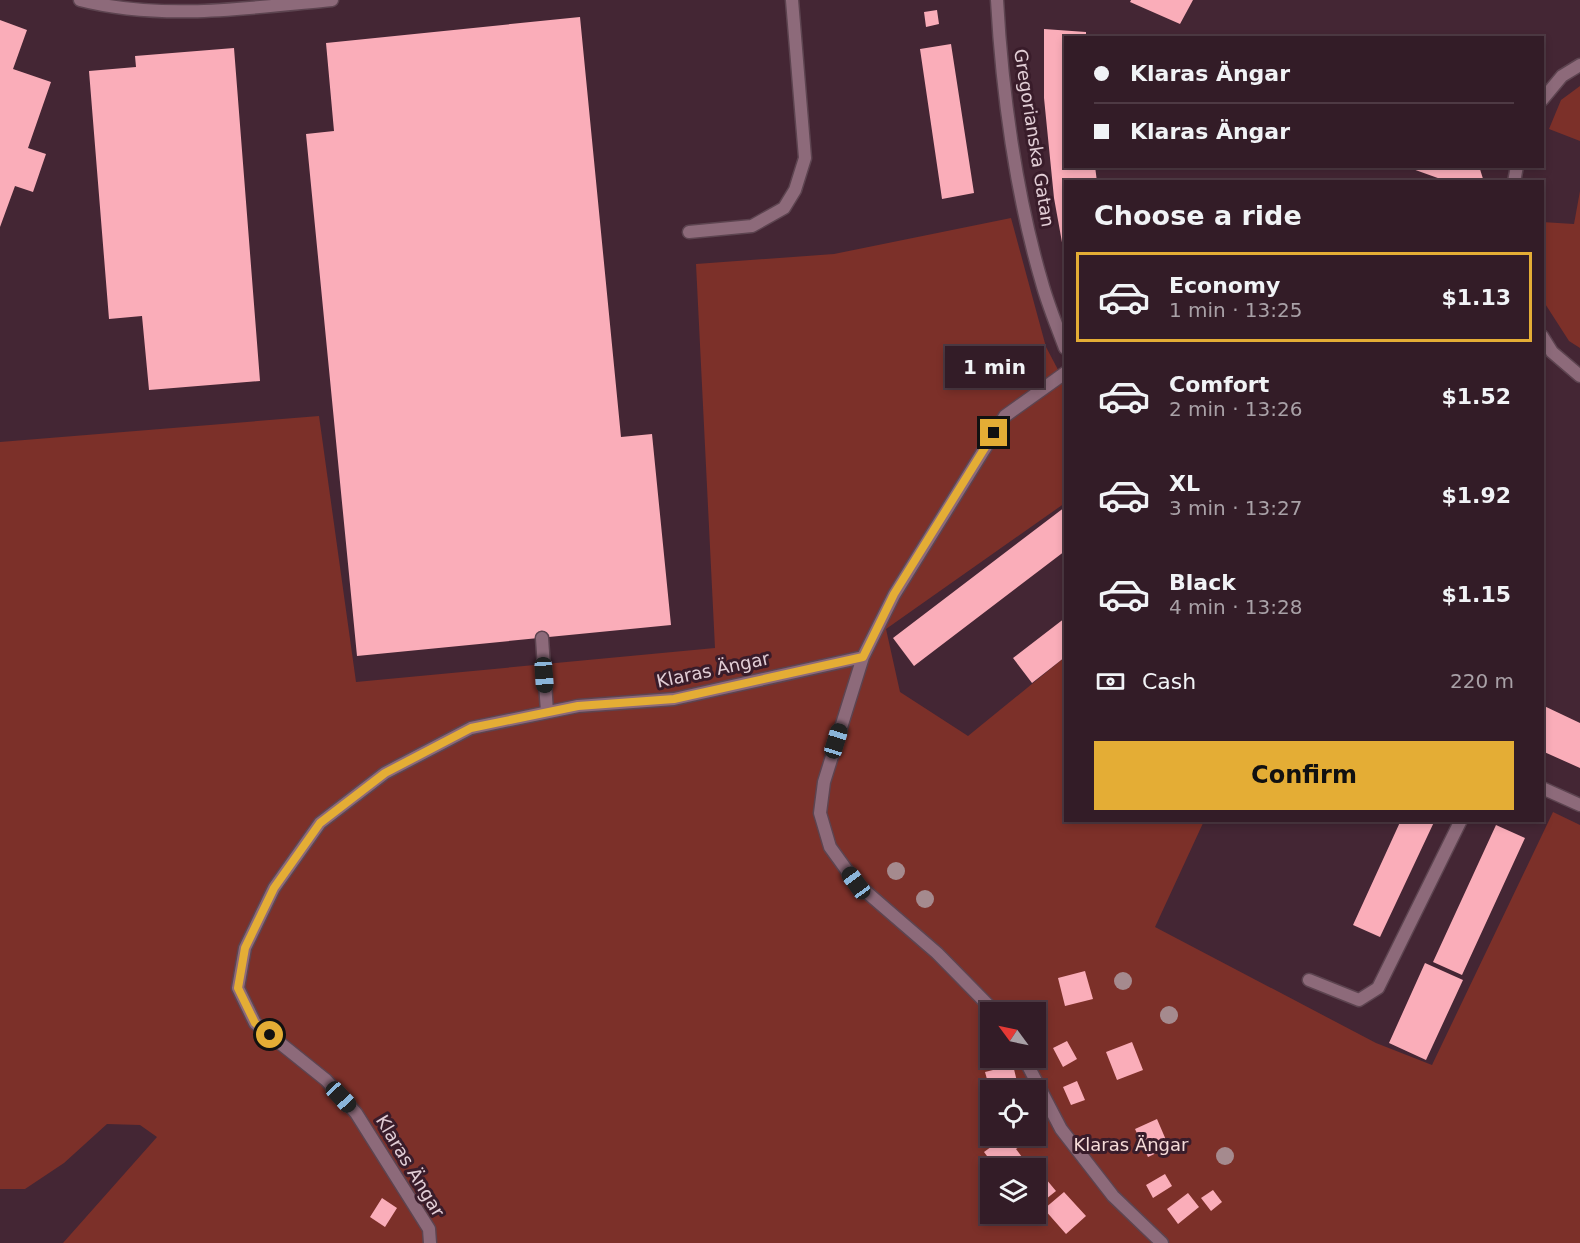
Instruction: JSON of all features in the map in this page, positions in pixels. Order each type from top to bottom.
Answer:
[{"type":"street","points":[[80,0],[100,5],[155,10],[211,10],[332,0]]},
{"type":"street","points":[[689,232],[752,226],[784,208],[795,190],[805,158],[792,0]]},
{"type":"street","name":"Gregorianska Gatan","points":[[997,0],[1010,120],[1024,207],[1042,284],[1064,345]]},
{"type":"street","points":[[1544,98],[1562,76],[1580,65]]},
{"type":"street","points":[[1544,339],[1552,351],[1580,376]]},
{"type":"street","points":[[985,1002],[937,953],[856,883],[830,847],[820,813],[824,782],[863,657],[894,594],[1005,416],[1064,374]]},
{"type":"street","points":[[542,638],[547,712]]},
{"type":"street","name":"Klaras Ängar","points":[[430,1243],[429,1229],[356,1113],[326,1080],[255,1023],[238,988],[245,948],[274,888],[320,823],[385,773],[471,728],[578,706],[674,699],[863,657]]},
{"type":"street","points":[[1544,789],[1580,805]]},
{"type":"street","points":[[1309,980],[1359,1000],[1378,988],[1460,822]]},
{"type":"street","points":[[1029,1068],[1061,1129],[1113,1196],[1162,1243]]},
{"type":"green space","points":[[1580,86],[1580,141],[1549,129],[1561,100]]},
{"type":"green space","points":[[1580,191],[1580,348],[1569,341],[1544,302],[1544,222],[1574,224]]},
{"type":"green space","points":[[1011,218],[1046,347],[1064,381],[1064,504],[886,629],[900,692],[968,736],[1064,658],[1064,822],[1204,822],[1155,927],[1376,1043],[1432,1065],[1553,812],[1580,825],[1580,1243],[63,1243],[157,1137],[140,1125],[107,1124],[64,1163],[25,1189],[0,1189],[0,442],[319,416],[356,682],[715,648],[696,264],[834,254]]},
{"type":"building","points":[[1131,0],[1193,0],[1180,24],[1130,2]]},
{"type":"building","points":[[937,10],[939,24],[926,27],[924,12]]},
{"type":"building","points":[[580,17],[621,437],[652,434],[671,625],[357,656],[306,134],[334,131],[326,43]]},
{"type":"building","points":[[0,20],[27,30],[13,69],[51,82],[28,148],[46,154],[33,192],[15,186],[0,227]]},
{"type":"building","points":[[1044,29],[1086,32],[1086,36],[1064,36],[1064,168],[1095,168],[1097,180],[1064,180],[1064,253],[1054,198],[1044,98]]},
{"type":"building","points":[[951,44],[974,193],[942,199],[920,49]]},
{"type":"building","points":[[234,48],[260,381],[149,390],[142,316],[109,319],[89,71],[136,67],[135,56]]},
{"type":"building","points":[[1410,168],[1480,168],[1483,180],[1443,180]]},
{"type":"building","points":[[1064,508],[1064,552],[914,666],[893,638]]},
{"type":"building","points":[[1064,619],[1064,658],[1032,683],[1013,658]]},
{"type":"building","points":[[1544,706],[1580,723],[1580,768],[1544,752]]},
{"type":"building","points":[[1400,822],[1434,822],[1380,937],[1353,925]]},
{"type":"building","points":[[1496,825],[1525,838],[1462,975],[1433,962]]},
{"type":"building","points":[[1425,963],[1463,980],[1426,1060],[1389,1043]]},
{"type":"building","points":[[1085,971],[1093,999],[1065,1006],[1058,978]]},
{"type":"building","points":[[1067,1041],[1077,1059],[1063,1067],[1053,1048]]},
{"type":"building","points":[[1132,1042],[1143,1070],[1117,1080],[1106,1052]]},
{"type":"building","points":[[1014,1068],[1017,1080],[987,1080],[985,1072]]},
{"type":"building","points":[[1077,1081],[1085,1100],[1071,1105],[1063,1087]]},
{"type":"building","points":[[1157,1119],[1169,1147],[1148,1157],[1135,1129]]},
{"type":"building","points":[[992,1146],[1020,1146],[1016,1149],[1022,1157],[988,1158],[984,1152]]},
{"type":"building","points":[[1165,1174],[1172,1186],[1153,1198],[1146,1185]]},
{"type":"building","points":[[1046,1179],[1056,1191],[1046,1199]]},
{"type":"building","points":[[1213,1190],[1222,1202],[1211,1211],[1201,1198]]},
{"type":"building","points":[[1064,1192],[1086,1216],[1066,1234],[1046,1211],[1046,1207]]},
{"type":"building","points":[[1188,1193],[1199,1207],[1178,1224],[1167,1209]]},
{"type":"building","points":[[382,1198],[397,1208],[385,1227],[370,1217]]},
{"type":"route","points":[[270,1035],[255,1023],[238,988],[245,948],[274,888],[320,823],[385,773],[471,728],[578,706],[674,699],[863,657],[894,594],[994,433]]}]
